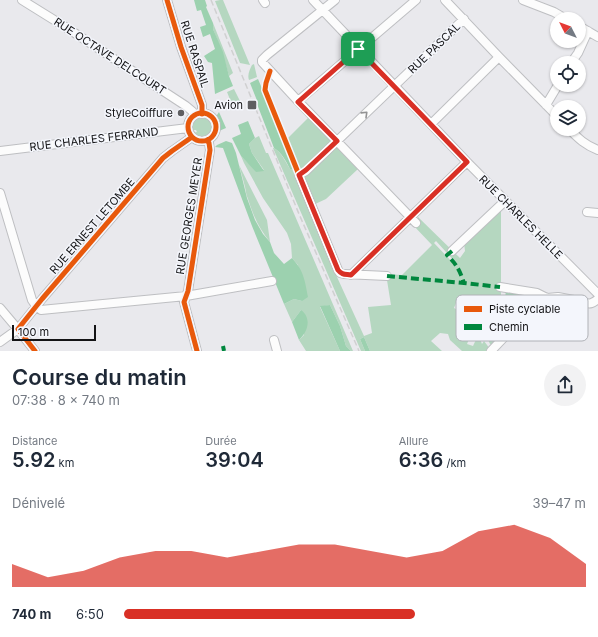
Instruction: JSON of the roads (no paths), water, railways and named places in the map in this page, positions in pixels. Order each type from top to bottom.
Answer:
[{"type":"street","name":"RUE OCTAVE DELCOURT","points":[[22,0],[192,111],[199,114]]},
{"type":"street","name":"RUE RASPAIL","points":[[167,0],[181,47],[202,105],[199,114]]},
{"type":"street","name":"RUE CHARLES HELLE","points":[[312,0],[597,295]]},
{"type":"street","points":[[336,0],[262,60],[298,102],[413,220]]},
{"type":"street","points":[[298,102],[416,0]]},
{"type":"street","points":[[445,0],[550,109]]},
{"type":"street","points":[[523,0],[554,12]]},
{"type":"street","name":"RUE PASCAL","points":[[351,275],[340,273],[338,270],[299,175],[337,141],[464,19]]},
{"type":"street","points":[[576,56],[588,31],[598,38]]},
{"type":"street","points":[[431,124],[499,57]]},
{"type":"street","points":[[546,105],[554,92]]},
{"type":"street","points":[[199,114],[206,114],[212,119],[215,126],[211,138],[207,140],[199,141],[192,137],[188,131],[190,120],[199,114]]},
{"type":"street","name":"RUE CHARLES FERRAND","points":[[0,151],[188,128]]},
{"type":"street","points":[[576,136],[590,147],[598,150]]},
{"type":"street","name":"RUE ERNEST LETOMBE","points":[[0,342],[18,330],[36,306],[163,158],[192,137]]},
{"type":"street","name":"RUE GEORGES MEYER","points":[[197,351],[184,306],[184,299],[188,291],[210,150],[207,140]]},
{"type":"street","points":[[351,275],[413,220],[467,162]]},
{"type":"street","points":[[0,193],[32,300],[41,310],[186,296],[272,281]]},
{"type":"street","points":[[452,251],[505,201]]},
{"type":"street","points":[[587,212],[598,213]]},
{"type":"street","points":[[351,275],[387,276]]},
{"type":"street","points":[[500,287],[540,295]]},
{"type":"street","points":[[588,299],[597,295]]},
{"type":"street","points":[[0,308],[35,351]]},
{"type":"street","points":[[274,340],[277,351]]},
{"type":"street","points":[[492,351],[501,341]]},
{"type":"railway","points":[[211,0],[299,214],[359,351]]},
{"type":"place","name":"Avion","points":[[252,105]]},
{"type":"place","name":"StyleCoiffure","points":[[181,113]]}]
